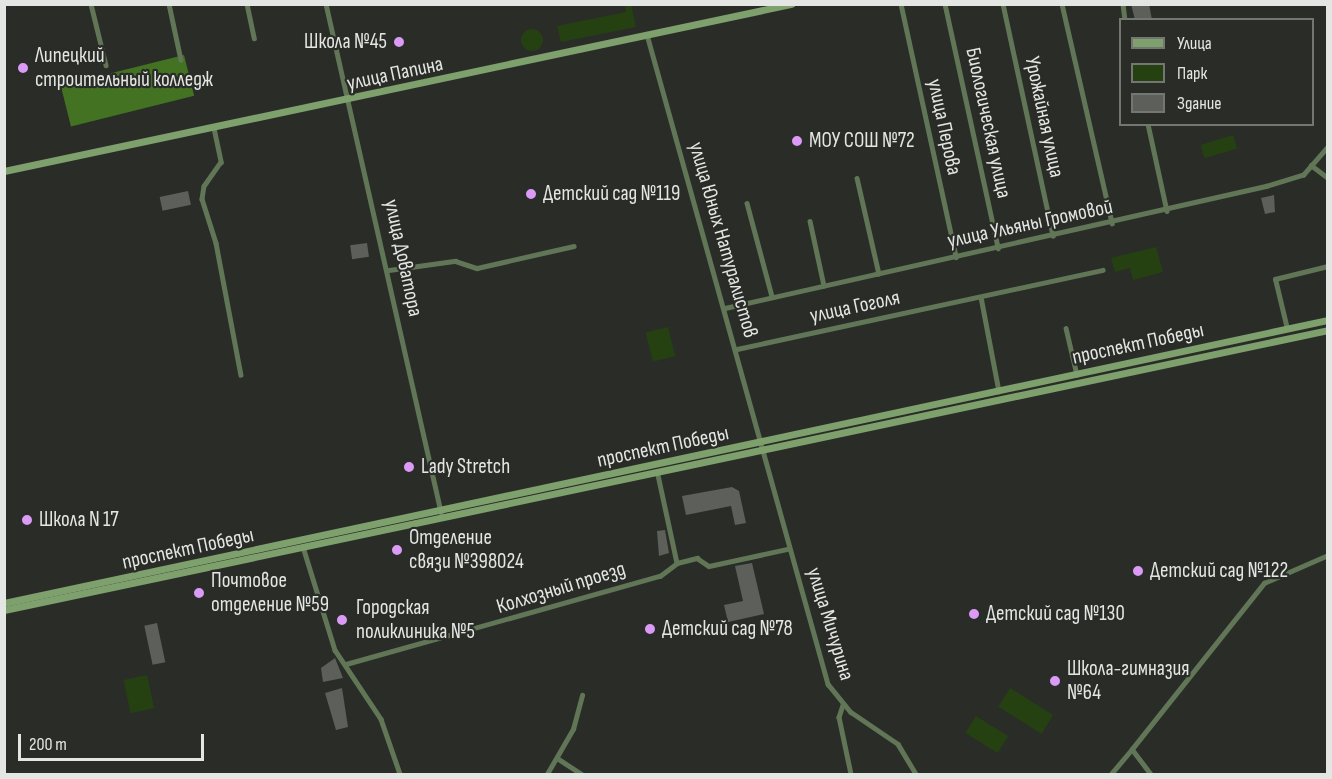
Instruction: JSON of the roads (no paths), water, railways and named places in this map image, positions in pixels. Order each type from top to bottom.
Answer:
[{"type":"main road","name":"улица Папина","points":[[4,171],[648,38],[791,4]]},
{"type":"main road","name":"проспект Победы","points":[[4,610],[304,550],[658,475],[762,447],[999,392],[1328,320]]},
{"type":"main road","name":"проспект Победы","points":[[4,603],[1328,330]]},
{"type":"street","points":[[91,4],[106,65]]},
{"type":"street","points":[[169,4],[181,60]]},
{"type":"street","points":[[247,4],[254,38]]},
{"type":"street","name":"улица Доватора","points":[[326,4],[351,100],[443,520]]},
{"type":"street","name":"улица Перова","points":[[901,4],[956,257]]},
{"type":"street","name":"Биологическая улица","points":[[945,4],[998,248]]},
{"type":"street","name":"Урожайная улица","points":[[1003,4],[1053,236]]},
{"type":"street","points":[[1062,4],[1112,223]]},
{"type":"street","name":"улица Юных Натуралистов","points":[[648,38],[737,349],[762,447]]},
{"type":"street","points":[[1148,126],[1167,211]]},
{"type":"street","points":[[214,128],[221,162],[204,186],[202,199],[216,243],[242,375]]},
{"type":"street","name":"улица Ульяны Громовой","points":[[725,308],[1167,211],[1303,175],[1328,146]]},
{"type":"street","points":[[1311,165],[1328,178]]},
{"type":"street","points":[[857,178],[879,274]]},
{"type":"street","points":[[747,203],[772,296]]},
{"type":"street","points":[[810,221],[824,286]]},
{"type":"street","points":[[389,270],[455,261],[477,268],[574,246]]},
{"type":"street","points":[[1287,329],[1275,279],[1328,266]]},
{"type":"street","name":"улица Гоголя","points":[[737,349],[1103,270]]},
{"type":"street","points":[[981,297],[999,392]]},
{"type":"street","points":[[1066,328],[1077,375]]},
{"type":"street","name":"улица Мичурина","points":[[762,447],[787,549],[801,576],[828,684],[843,705],[898,744],[916,774]]},
{"type":"street","points":[[658,475],[677,563],[697,558],[709,566],[787,549]]},
{"type":"street","points":[[304,550],[336,650],[381,719],[400,774]]},
{"type":"street","points":[[1111,774],[1264,583],[1328,555]]},
{"type":"street","name":"Колхозный проезд","points":[[346,664],[660,576],[677,563]]},
{"type":"street","points":[[547,774],[573,729],[582,695]]},
{"type":"street","points":[[843,705],[839,717],[851,774]]},
{"type":"street","points":[[1132,749],[1151,774]]},
{"type":"street","points":[[557,758],[582,774]]},
{"type":"place","name":"Школа №45","points":[[399,42]]},
{"type":"place","name":"Липецкий строительный колледж","points":[[23,68]]},
{"type":"place","name":"МОУ СОШ №72","points":[[797,141]]},
{"type":"place","name":"Детский сад №119","points":[[531,194]]},
{"type":"place","name":"Lady Stretch","points":[[409,467]]},
{"type":"place","name":"Школа N 17","points":[[27,520]]},
{"type":"place","name":"Отделение связи №398024","points":[[397,550]]},
{"type":"place","name":"Детский сад №122","points":[[1138,571]]},
{"type":"place","name":"Почтовое отделение №59","points":[[199,593]]},
{"type":"place","name":"Детский сад №130","points":[[974,614]]},
{"type":"place","name":"Городская поликлиника №5","points":[[342,620]]},
{"type":"place","name":"Детский сад №78","points":[[650,629]]},
{"type":"place","name":"Школа-гимназия №64","points":[[1055,681]]}]
